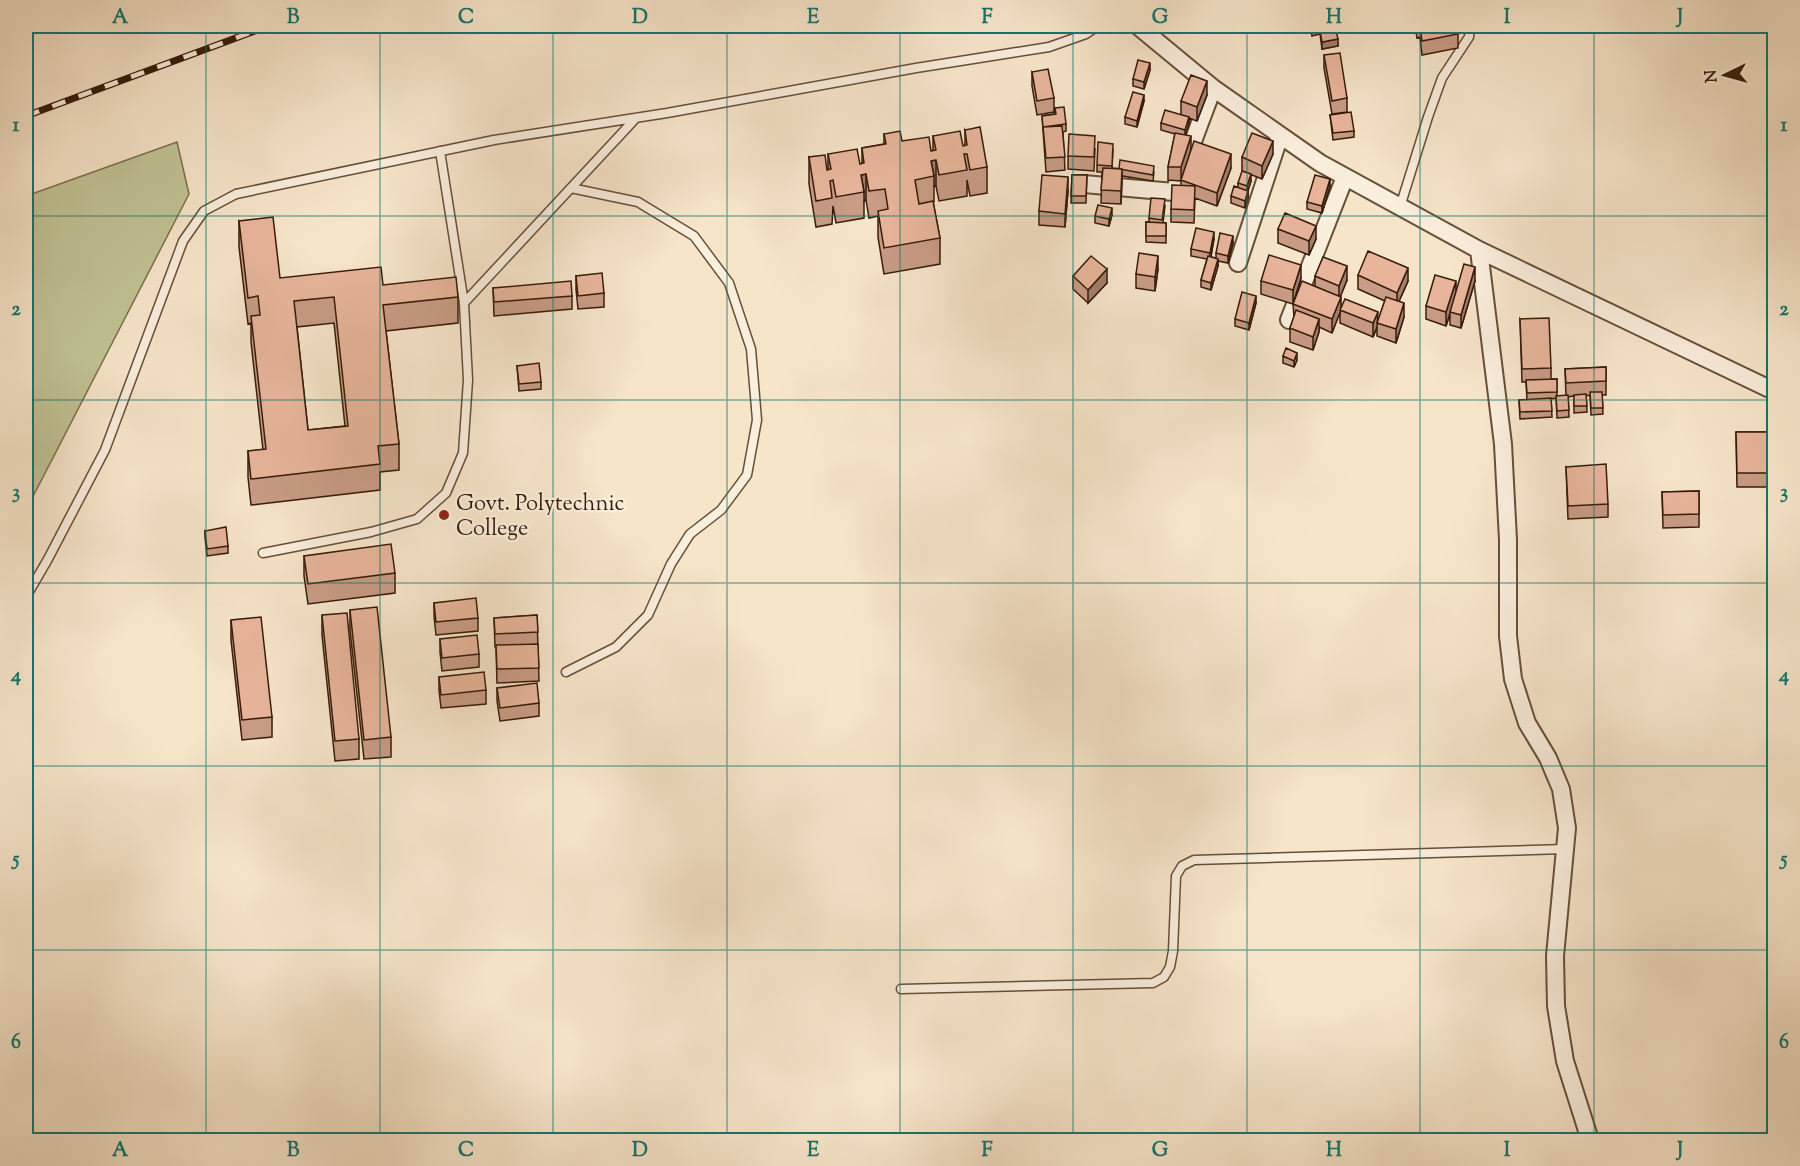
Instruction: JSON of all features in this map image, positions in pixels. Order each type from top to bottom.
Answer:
[{"type":"street","points":[[1138,26],[1213,87],[1320,163],[1479,250],[1774,391]]},
{"type":"street","points":[[1084,184],[1174,192],[1213,87]]},
{"type":"street","points":[[1238,263],[1280,135]]},
{"type":"street","points":[[1289,320],[1345,177]]},
{"type":"street","points":[[1479,250],[1503,444],[1508,540],[1508,636],[1513,679],[1527,723],[1562,789],[1567,828],[1555,956],[1556,1006],[1565,1061],[1590,1140]]},
{"type":"lane","points":[[26,597],[105,450],[183,241],[204,211],[236,194],[440,151],[1049,47],[1086,34],[1098,26]]},
{"type":"lane","points":[[1400,207],[1442,78],[1469,37],[1470,26]]},
{"type":"lane","points":[[464,303],[636,118]]},
{"type":"lane","points":[[263,553],[371,532],[417,519],[446,493],[463,453],[468,380],[464,303],[440,151]]},
{"type":"lane","points":[[566,672],[616,646],[648,615],[671,564],[690,534],[721,510],[747,475],[757,420],[751,349],[729,283],[694,236],[638,202],[571,188]]},
{"type":"lane","points":[[901,989],[1153,983],[1164,977],[1170,967],[1173,951],[1176,876],[1182,866],[1194,860],[1564,849]]},
{"type":"green space","points":[[177,142],[189,194],[26,510],[26,196]]},
{"type":"building","points":[[1456,26],[1458,34],[1422,41],[1420,27]]},
{"type":"building","points":[[1335,27],[1338,39],[1322,42],[1320,30]]},
{"type":"building","points":[[1340,53],[1347,98],[1332,101],[1324,55]]},
{"type":"building","points":[[1138,60],[1150,63],[1144,82],[1133,79]]},
{"type":"building","points":[[1048,69],[1054,98],[1037,101],[1032,72]]},
{"type":"building","points":[[1191,75],[1207,81],[1197,107],[1181,101]]},
{"type":"building","points":[[1133,92],[1144,95],[1137,121],[1125,117]]},
{"type":"building","points":[[1064,107],[1066,124],[1043,127],[1042,116],[1056,114],[1055,108]]},
{"type":"building","points":[[1165,110],[1189,117],[1185,130],[1161,123]]},
{"type":"building","points":[[1351,112],[1354,131],[1333,133],[1330,115]]},
{"type":"building","points":[[1062,126],[1065,157],[1046,158],[1043,127]]},
{"type":"building","points":[[980,127],[987,167],[970,170],[967,154],[964,154],[967,170],[939,175],[936,160],[931,161],[934,176],[915,180],[919,204],[933,201],[940,238],[884,248],[878,211],[888,209],[885,189],[869,191],[866,174],[861,175],[864,192],[836,197],[833,180],[830,181],[832,198],[816,201],[809,157],[825,155],[827,170],[831,169],[828,154],[857,149],[860,164],[864,163],[862,148],[886,144],[884,134],[900,131],[902,141],[929,137],[931,151],[936,150],[933,136],[960,131],[963,146],[967,145],[965,130]]},
{"type":"building","points":[[1175,133],[1191,136],[1181,167],[1168,167]]},
{"type":"building","points":[[1252,133],[1273,141],[1262,166],[1242,157]]},
{"type":"building","points":[[1069,134],[1095,136],[1094,157],[1068,156]]},
{"type":"building","points":[[1194,141],[1231,154],[1217,193],[1181,180]]},
{"type":"building","points":[[1098,142],[1113,144],[1112,166],[1097,165]]},
{"type":"building","points":[[1120,160],[1154,166],[1153,175],[1119,169]]},
{"type":"building","points":[[1103,168],[1122,169],[1121,191],[1101,190]]},
{"type":"building","points":[[1242,171],[1251,174],[1247,186],[1238,183]]},
{"type":"building","points":[[1042,175],[1068,177],[1065,214],[1039,211]]},
{"type":"building","points":[[1072,175],[1087,175],[1086,196],[1071,196]]},
{"type":"building","points":[[1315,175],[1330,179],[1322,206],[1307,202]]},
{"type":"building","points":[[1172,185],[1195,186],[1194,210],[1171,209]]},
{"type":"building","points":[[1234,186],[1248,191],[1245,201],[1231,196]]},
{"type":"building","points":[[1151,198],[1165,199],[1162,220],[1149,218]]},
{"type":"building","points":[[1098,205],[1112,208],[1109,219],[1095,216]]},
{"type":"building","points":[[1285,213],[1316,226],[1309,241],[1278,229]]},
{"type":"building","points":[[273,217],[280,278],[381,267],[383,285],[456,277],[458,297],[383,305],[399,444],[378,446],[380,464],[251,479],[248,451],[266,449],[251,316],[260,315],[258,296],[248,298],[239,221]],"holes":[[[334,297],[348,426],[308,430],[294,301]]]},
{"type":"building","points":[[1146,222],[1166,223],[1166,236],[1146,236]]},
{"type":"building","points":[[1196,228],[1214,232],[1210,253],[1191,249]]},
{"type":"building","points":[[1220,233],[1233,236],[1228,256],[1216,253]]},
{"type":"building","points":[[1368,251],[1408,268],[1397,293],[1358,275]]},
{"type":"building","points":[[1139,253],[1158,256],[1155,277],[1136,274]]},
{"type":"building","points":[[1269,255],[1301,265],[1293,290],[1261,281]]},
{"type":"building","points":[[1091,256],[1107,269],[1088,290],[1073,276]]},
{"type":"building","points":[[1208,256],[1218,259],[1211,283],[1201,280]]},
{"type":"building","points":[[1323,257],[1347,266],[1339,286],[1315,276]]},
{"type":"building","points":[[1464,264],[1475,267],[1461,315],[1450,312]]},
{"type":"building","points":[[602,273],[604,293],[578,296],[576,276]]},
{"type":"building","points":[[1435,275],[1456,281],[1446,312],[1426,306]]},
{"type":"building","points":[[571,281],[572,296],[494,302],[493,288]]},
{"type":"building","points":[[1302,281],[1341,297],[1332,319],[1293,304]]},
{"type":"building","points":[[1242,292],[1256,296],[1249,323],[1235,319]]},
{"type":"building","points":[[1386,297],[1404,303],[1396,329],[1377,323]]},
{"type":"building","points":[[1345,299],[1378,312],[1373,323],[1340,310]]},
{"type":"building","points":[[1296,310],[1319,319],[1313,337],[1290,328]]},
{"type":"building","points":[[1549,318],[1551,368],[1522,369],[1520,319]]},
{"type":"building","points":[[1286,348],[1297,353],[1294,361],[1283,356]]},
{"type":"building","points":[[539,363],[541,382],[519,384],[517,366]]},
{"type":"building","points":[[1606,367],[1606,381],[1566,383],[1565,369]]},
{"type":"building","points":[[1557,379],[1557,392],[1527,393],[1526,380]]},
{"type":"building","points":[[1590,392],[1602,392],[1603,408],[1591,408]]},
{"type":"building","points":[[1586,394],[1587,406],[1574,406],[1574,395]]},
{"type":"building","points":[[1568,395],[1569,410],[1557,411],[1556,396]]},
{"type":"building","points":[[1551,398],[1552,411],[1520,412],[1519,400]]},
{"type":"building","points":[[1736,432],[1774,432],[1774,473],[1737,473]]},
{"type":"building","points":[[1606,464],[1608,504],[1568,506],[1566,467]]},
{"type":"building","points":[[1699,491],[1699,514],[1663,515],[1662,492]]},
{"type":"building","points":[[226,527],[228,546],[207,549],[205,531]]},
{"type":"building","points":[[391,544],[395,573],[308,584],[304,556]]},
{"type":"building","points":[[476,598],[478,618],[436,622],[434,603]]},
{"type":"building","points":[[377,607],[391,737],[364,740],[350,610]]},
{"type":"building","points":[[347,613],[359,739],[335,741],[322,615]]},
{"type":"building","points":[[537,615],[538,632],[495,634],[494,618]]},
{"type":"building","points":[[261,617],[272,717],[242,720],[231,620]]},
{"type":"building","points":[[477,635],[479,654],[442,658],[440,639]]},
{"type":"building","points":[[538,644],[539,668],[497,669],[496,645]]},
{"type":"building","points":[[484,672],[486,690],[441,695],[439,677]]},
{"type":"building","points":[[537,683],[539,703],[500,708],[497,688]]},
{"type":"railway","points":[[26,116],[268,26]]},
{"type":"place","name":"Govt. Polytechnic College","points":[[444,515]]}]
